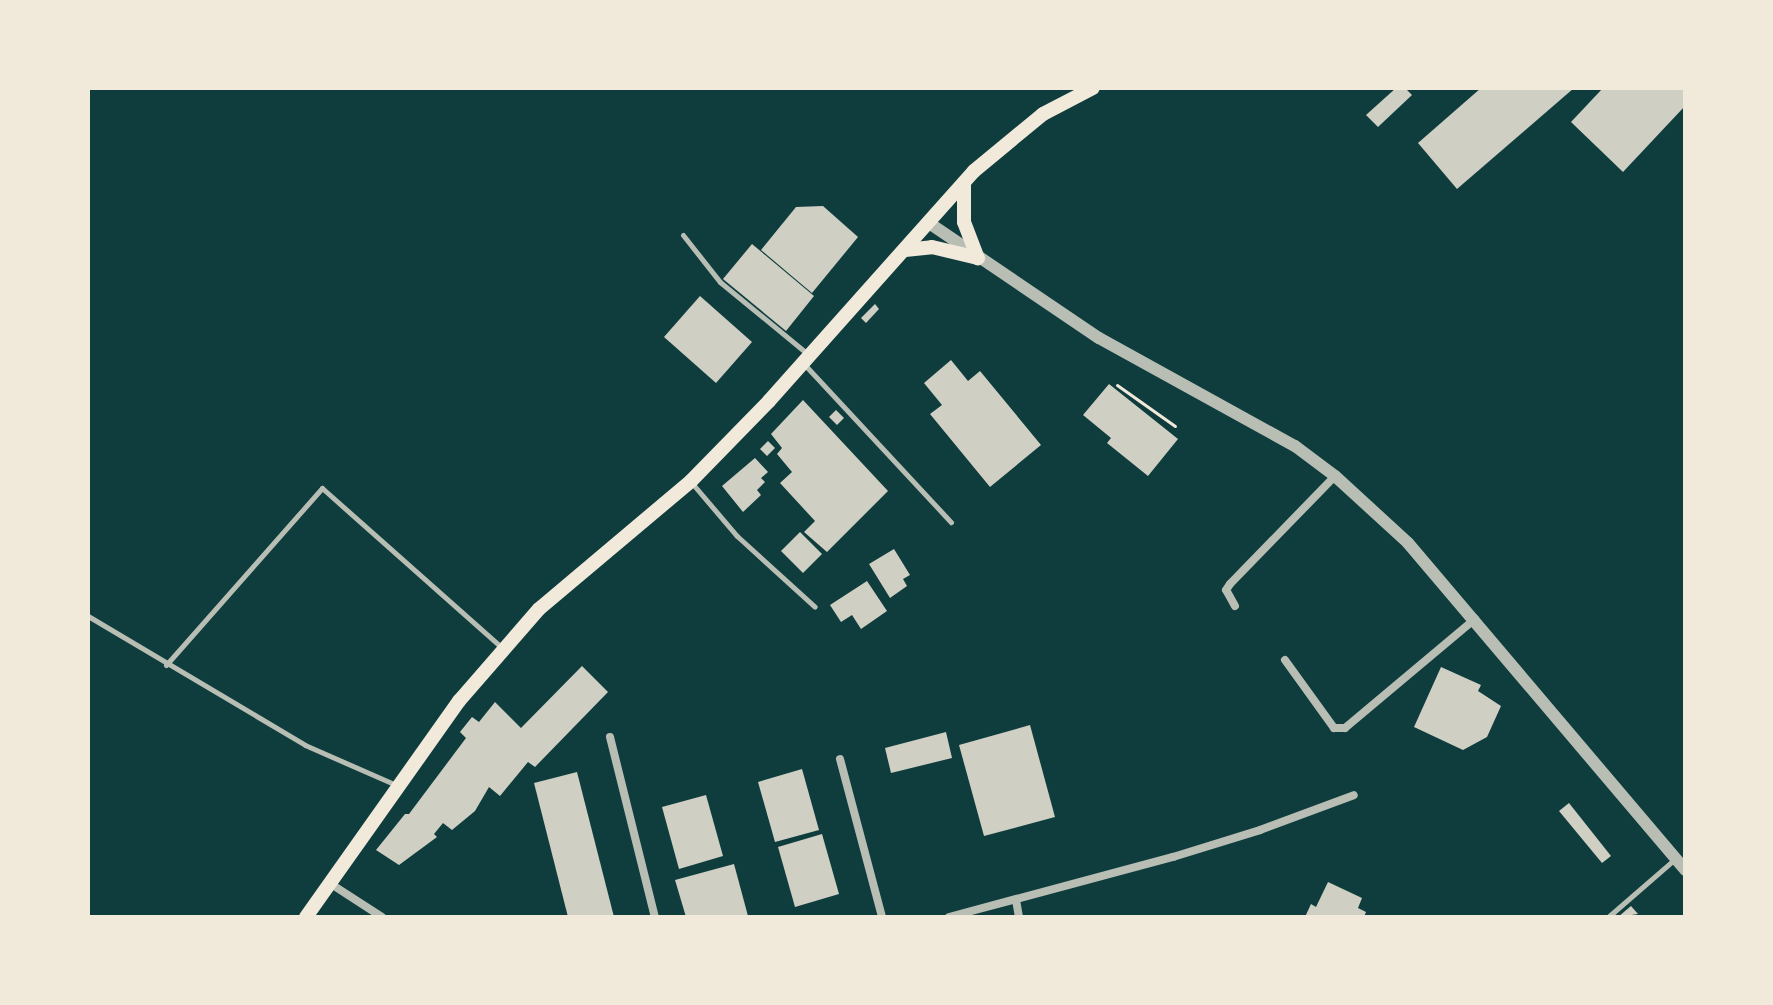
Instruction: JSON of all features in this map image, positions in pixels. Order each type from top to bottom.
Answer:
[{"type":"main road","points":[[306,917],[459,701],[539,609],[691,481],[806,360],[964,183],[1009,140],[1043,114],[1093,88]]},
{"type":"main road","points":[[964,183],[964,222],[978,258]]},
{"type":"main road","points":[[905,250],[932,247],[978,258]]},
{"type":"street","points":[[929,223],[1099,338],[1295,446],[1335,476],[1408,543],[1685,870]]},
{"type":"street","points":[[1235,606],[1226,590],[1230,584],[1335,476]]},
{"type":"street","points":[[1285,660],[1334,728],[1345,728],[1475,619]]},
{"type":"street","points":[[610,737],[655,917]]},
{"type":"street","points":[[840,759],[882,917]]},
{"type":"street","points":[[949,917],[1217,844],[1354,795]]},
{"type":"street","points":[[331,884],[382,917]]},
{"type":"street","points":[[1016,900],[1019,917]]},
{"type":"lane","points":[[683,235],[720,282],[806,360],[951,522]]},
{"type":"lane","points":[[691,481],[737,536],[815,607]]},
{"type":"lane","points":[[166,665],[322,488],[502,648]]},
{"type":"lane","points":[[88,616],[305,745],[401,787]]},
{"type":"lane","points":[[1608,917],[1675,858]]},
{"type":"path","points":[[1117,385],[1175,426]]},
{"type":"building","points":[[1396,88],[1405,88],[1412,95],[1378,127],[1366,115]]},
{"type":"building","points":[[1481,88],[1574,88],[1457,189],[1418,143]]},
{"type":"building","points":[[1603,88],[1685,88],[1685,106],[1623,172],[1571,122]]},
{"type":"building","points":[[823,206],[858,237],[812,293],[761,250],[796,207]]},
{"type":"building","points":[[752,244],[814,296],[786,331],[723,279]]},
{"type":"building","points":[[700,296],[752,342],[716,383],[664,337]]},
{"type":"building","points":[[875,304],[879,309],[866,323],[861,318]]},
{"type":"building","points":[[951,360],[968,381],[980,371],[1041,445],[990,487],[930,414],[942,405],[924,383]]},
{"type":"building","points":[[1109,384],[1178,439],[1148,476],[1107,443],[1111,438],[1083,415]]},
{"type":"building","points":[[803,400],[888,491],[827,552],[804,532],[815,521],[780,483],[792,472],[777,454],[782,448],[771,434]]},
{"type":"building","points":[[836,410],[844,418],[837,425],[829,417]]},
{"type":"building","points":[[768,441],[775,448],[767,456],[760,449]]},
{"type":"building","points":[[755,458],[768,472],[761,478],[765,482],[757,490],[761,495],[743,512],[722,486]]},
{"type":"building","points":[[800,532],[822,554],[803,573],[781,551]]},
{"type":"building","points":[[894,549],[910,575],[903,579],[907,586],[890,598],[869,564]]},
{"type":"building","points":[[867,581],[887,611],[861,629],[852,615],[841,622],[830,605]]},
{"type":"building","points":[[582,666],[608,692],[535,767],[528,762],[500,796],[489,787],[475,811],[452,830],[443,823],[434,834],[437,837],[399,865],[376,850],[405,814],[409,814],[466,738],[460,732],[472,717],[479,722],[495,702],[521,728]]},
{"type":"building","points":[[1441,667],[1481,685],[1478,691],[1501,706],[1487,737],[1463,750],[1414,727]]},
{"type":"building","points":[[1030,725],[1055,817],[984,836],[959,745]]},
{"type":"building","points":[[946,732],[952,758],[891,773],[885,748]]},
{"type":"building","points":[[802,769],[819,830],[775,842],[758,782]]},
{"type":"building","points":[[577,772],[614,917],[568,917],[534,783]]},
{"type":"building","points":[[706,795],[723,856],[679,869],[662,807]]},
{"type":"building","points":[[1569,803],[1611,856],[1602,863],[1559,811]]},
{"type":"building","points":[[822,834],[839,894],[795,907],[778,847]]},
{"type":"building","points":[[734,864],[748,916],[686,917],[675,880]]},
{"type":"building","points":[[1328,882],[1362,898],[1358,908],[1366,912],[1364,917],[1305,917],[1311,904],[1316,907]]},
{"type":"building","points":[[1631,906],[1638,914],[1618,917]]}]
